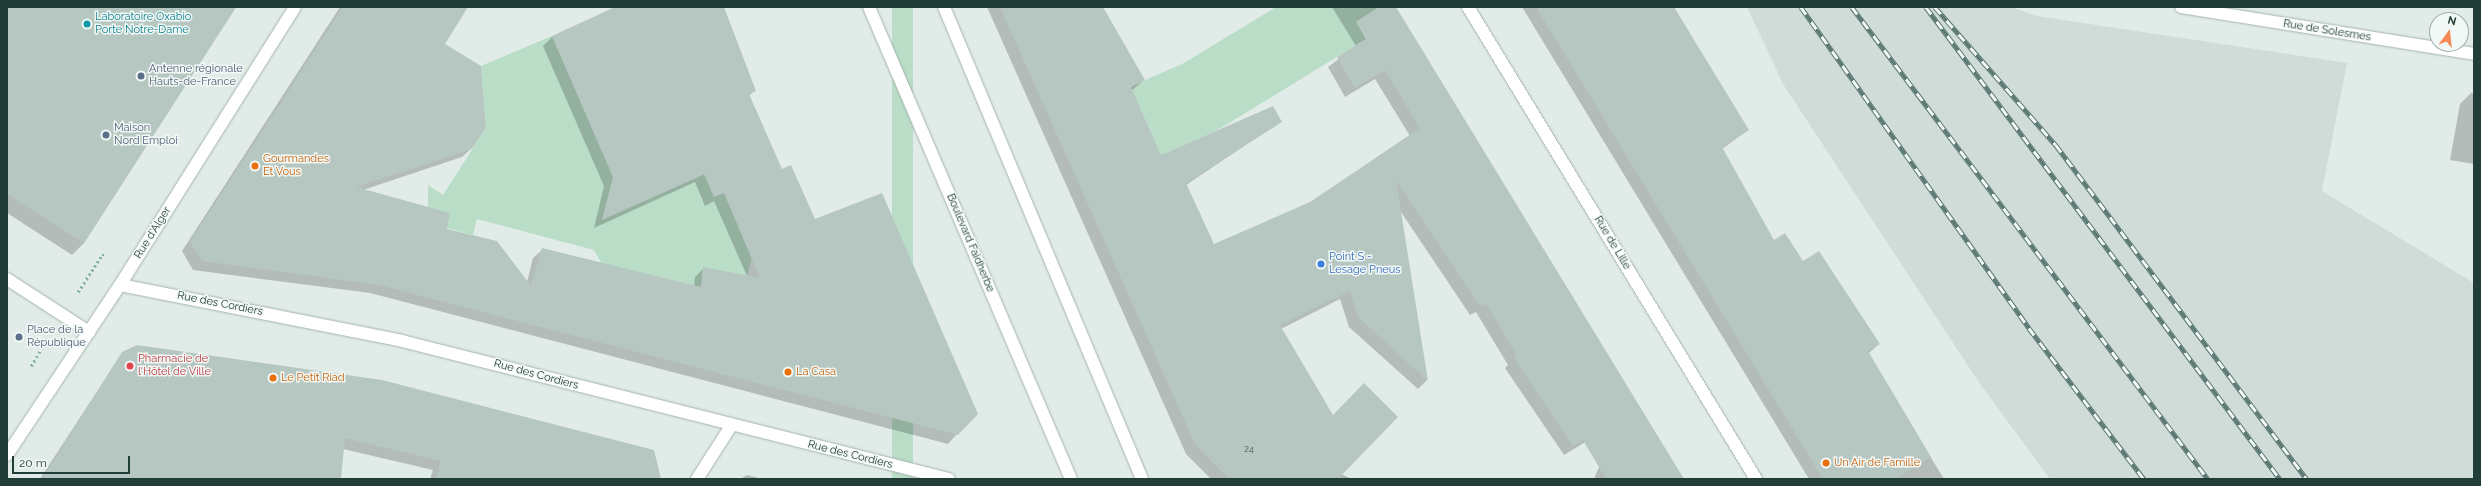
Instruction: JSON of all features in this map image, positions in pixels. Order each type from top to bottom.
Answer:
[{"type":"street","name":"Rue d'Alger","points":[[7,455],[120,285],[295,7]]},
{"type":"street","name":"Boulevard Faidherbe","points":[[869,7],[1071,479]]},
{"type":"street","points":[[944,7],[1142,479]]},
{"type":"street","name":"Rue de Lille","points":[[1468,7],[1756,479]]},
{"type":"street","name":"Rue de Solesmes","points":[[2180,7],[2474,54]]},
{"type":"street","points":[[7,279],[89,332]]},
{"type":"street","name":"Rue des Cordiers","points":[[120,285],[402,341],[731,426],[949,479]]},
{"type":"street","points":[[697,479],[731,426]]},
{"type":"shaded area","points":[[1747,7],[2011,7],[2037,16],[2347,63],[2322,191],[2474,283],[2474,479],[2050,479],[1980,384],[1783,84]]},
{"type":"green space","points":[[892,7],[913,7],[913,479],[892,479]]},
{"type":"green space","points":[[1276,7],[1379,7],[1356,22],[1366,39],[1216,131],[1161,155],[1139,105],[1105,98],[1184,63]]},
{"type":"green space","points":[[552,36],[627,209],[705,174],[714,197],[724,193],[752,257],[747,277],[701,287],[602,264],[594,250],[477,219],[473,235],[447,228],[450,213],[428,207],[428,185],[443,195],[486,128],[481,66]]},
{"type":"building","points":[[7,7],[236,7],[84,243],[7,194]]},
{"type":"building","points":[[343,7],[468,7],[445,44],[481,66],[486,128],[472,149],[356,187],[450,213],[447,229],[497,241],[531,286],[542,248],[701,287],[703,267],[760,278],[724,193],[714,197],[704,174],[602,220],[613,177],[552,36],[615,7],[724,7],[756,91],[749,94],[782,169],[791,165],[815,219],[882,193],[978,414],[958,435],[379,285],[202,261],[190,242]]},
{"type":"building","points":[[1000,7],[1103,7],[1145,80],[1131,87],[1161,155],[1273,106],[1282,122],[1186,183],[1214,244],[1310,202],[1420,128],[1385,70],[1355,88],[1337,57],[1366,39],[1356,22],[1379,7],[1396,7],[1684,479],[1606,479],[1583,440],[1573,446],[1514,358],[1517,356],[1486,303],[1480,306],[1396,180],[1428,381],[1358,317],[1350,291],[1280,325],[1333,415],[1364,383],[1398,417],[1338,479],[1229,479],[1195,444]]},
{"type":"building","points":[[1536,7],[1674,7],[1749,130],[1722,147],[1774,240],[1785,233],[1803,261],[1819,251],[1880,344],[1868,351],[1931,457],[1895,479],[1823,479]]},
{"type":"building","points":[[137,345],[382,380],[654,450],[661,479],[436,479],[441,461],[345,438],[341,479],[42,479],[122,352]]},
{"type":"railway","points":[[1801,7],[2029,328],[2144,479]]},
{"type":"railway","points":[[1852,7],[2208,479]]},
{"type":"railway","points":[[1926,7],[2280,479]]},
{"type":"railway","points":[[1935,7],[2056,145],[2307,479]]},
{"type":"place","name":"Laboratoire Oxabio Porte Notre-Dame","points":[[87,24]]},
{"type":"place","name":"Antenne régionale Hauts-de-France","points":[[141,76]]},
{"type":"place","name":"Maison Nord Emploi","points":[[106,135]]},
{"type":"place","name":"Gourmandes Et Vous","points":[[255,166]]},
{"type":"place","name":"Point S - Lesage Pneus","points":[[1321,264]]},
{"type":"place","name":"Place de la République","points":[[19,337]]},
{"type":"place","name":"Pharmacie de l'Hôtel de Ville","points":[[130,366]]},
{"type":"place","name":"La Casa","points":[[788,372]]},
{"type":"place","name":"Le Petit Riad","points":[[273,378]]},
{"type":"place","name":"Un Air de Famille","points":[[1826,463]]}]
